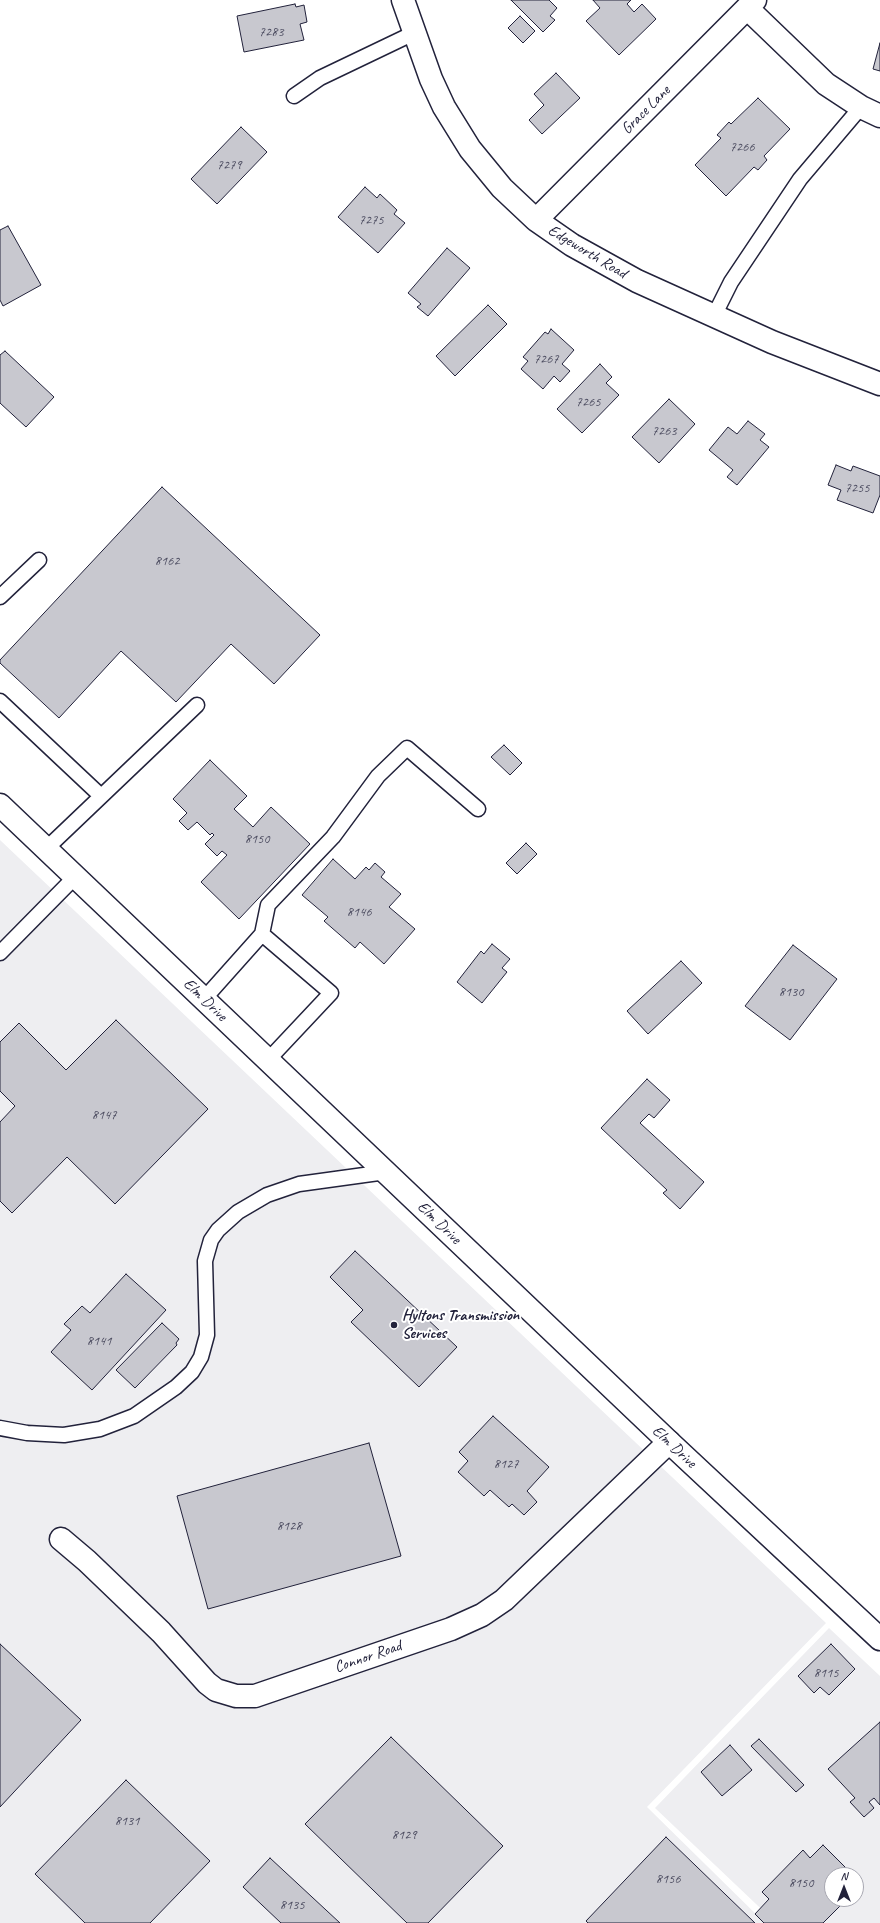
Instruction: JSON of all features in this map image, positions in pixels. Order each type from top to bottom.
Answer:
[{"type":"street","name":"Edgeworth Road","points":[[403,0],[440,100],[470,149],[502,188],[536,220],[572,245],[637,281],[772,342],[880,384]]},
{"type":"street","points":[[751,4],[826,84],[871,112]]},
{"type":"street","name":"Grace Lane","points":[[536,220],[751,4]]},
{"type":"street","name":"Elm Drive","points":[[0,805],[669,1442],[880,1639]]},
{"type":"street","name":"Connor Road","points":[[61,1539],[87,1561],[162,1632],[207,1683],[216,1690],[236,1696],[255,1696],[451,1629],[482,1615],[504,1600],[669,1442]]},
{"type":"lane","points":[[294,96],[320,78],[414,33]]},
{"type":"lane","points":[[714,316],[731,282],[800,179],[871,112]]},
{"type":"lane","points":[[0,597],[39,560]]},
{"type":"lane","points":[[0,701],[101,796]]},
{"type":"lane","points":[[46,849],[197,705]]},
{"type":"lane","points":[[204,1000],[262,934],[268,905],[332,837],[378,776],[407,748],[478,809]]},
{"type":"lane","points":[[0,953],[75,877]]},
{"type":"lane","points":[[262,934],[331,993],[268,1060]]},
{"type":"lane","points":[[0,1428],[27,1433],[64,1435],[100,1429],[134,1416],[176,1387],[192,1372],[201,1357],[207,1335],[205,1261],[212,1240],[218,1230],[238,1212],[267,1195],[298,1184],[386,1172]]},
{"type":"shaded area","points":[[0,840],[826,1623],[647,1807],[765,1923],[0,1923]]},
{"type":"shaded area","points":[[829,1628],[880,1676],[880,1923],[776,1923],[655,1808]]},
{"type":"building","points":[[511,0],[549,0],[557,8],[550,16],[555,20],[543,32]]},
{"type":"building","points":[[593,0],[631,0],[627,4],[634,12],[642,4],[656,19],[619,55],[586,21],[600,8]]},
{"type":"building","points":[[295,4],[296,7],[304,5],[307,22],[300,24],[304,40],[244,52],[237,16]]},
{"type":"building","points":[[520,16],[535,31],[523,43],[508,28]]},
{"type":"building","points":[[880,43],[880,71],[873,69]]},
{"type":"building","points":[[556,73],[580,98],[542,134],[529,120],[544,105],[534,94]]},
{"type":"building","points":[[758,98],[790,129],[764,156],[767,160],[758,170],[754,167],[726,196],[695,165],[721,138],[717,135],[729,122],[731,124]]},
{"type":"building","points":[[241,127],[267,152],[217,204],[191,179]]},
{"type":"building","points":[[365,187],[377,198],[380,194],[397,210],[394,214],[405,223],[378,253],[338,217]]},
{"type":"building","points":[[8,226],[41,285],[3,306],[0,300],[0,230]]},
{"type":"building","points":[[447,248],[470,268],[428,316],[417,307],[421,304],[408,293]]},
{"type":"building","points":[[488,305],[507,324],[455,376],[436,356]]},
{"type":"building","points":[[551,329],[574,350],[562,364],[570,371],[560,382],[554,376],[543,389],[521,369],[528,361],[523,357],[545,332],[548,334]]},
{"type":"building","points":[[5,351],[54,397],[26,427],[0,403],[0,355]]},
{"type":"building","points":[[600,364],[612,377],[606,383],[619,395],[582,433],[557,409]]},
{"type":"building","points":[[669,399],[695,424],[659,463],[632,437]]},
{"type":"building","points":[[748,421],[765,434],[760,440],[769,447],[737,485],[727,477],[733,470],[709,450],[728,427],[737,434]]},
{"type":"building","points":[[836,465],[851,471],[853,466],[880,476],[880,495],[873,513],[837,500],[841,490],[828,485]]},
{"type":"building","points":[[162,487],[320,635],[274,684],[231,644],[176,702],[121,651],[59,718],[0,663],[0,660]]},
{"type":"building","points":[[504,745],[522,763],[510,775],[491,757]]},
{"type":"building","points":[[210,760],[247,796],[234,809],[253,827],[271,807],[310,844],[239,919],[201,882],[227,855],[222,851],[217,856],[205,844],[214,835],[212,833],[210,835],[197,822],[188,830],[179,821],[187,813],[173,799]]},
{"type":"building","points":[[526,843],[537,854],[517,874],[506,863]]},
{"type":"building","points":[[333,859],[355,879],[366,867],[369,870],[375,863],[385,872],[381,877],[401,894],[389,907],[415,929],[384,964],[360,942],[355,948],[324,921],[328,917],[302,895]]},
{"type":"building","points":[[492,944],[510,959],[502,968],[507,972],[482,1003],[457,982],[481,951],[484,954]]},
{"type":"building","points":[[793,945],[837,979],[790,1040],[745,1006]]},
{"type":"building","points":[[681,961],[702,983],[648,1034],[627,1011]]},
{"type":"building","points":[[116,1020],[208,1109],[115,1204],[67,1157],[12,1213],[0,1201],[0,1122],[15,1106],[0,1091],[0,1042],[19,1023],[66,1070]]},
{"type":"building","points":[[647,1079],[670,1100],[654,1118],[649,1114],[640,1123],[704,1182],[680,1209],[663,1193],[667,1190],[601,1128]]},
{"type":"building","points":[[355,1251],[457,1347],[419,1387],[351,1322],[363,1310],[330,1277]]},
{"type":"building","points":[[126,1274],[166,1310],[92,1390],[51,1352],[71,1330],[64,1324],[82,1306],[90,1313]]},
{"type":"building","points":[[162,1323],[179,1339],[176,1343],[177,1345],[135,1388],[116,1370]]},
{"type":"building","points":[[493,1416],[549,1467],[527,1491],[537,1502],[524,1515],[512,1504],[509,1507],[490,1490],[484,1496],[458,1472],[468,1461],[459,1452]]},
{"type":"building","points":[[369,1443],[401,1556],[208,1609],[177,1496]]},
{"type":"building","points":[[0,1644],[81,1720],[0,1807]]},
{"type":"building","points":[[831,1644],[855,1669],[829,1695],[820,1687],[814,1693],[798,1676]]},
{"type":"building","points":[[880,1722],[880,1805],[874,1798],[869,1802],[874,1808],[864,1817],[850,1802],[855,1798],[828,1769]]},
{"type":"building","points":[[391,1737],[503,1846],[428,1923],[407,1923],[305,1824]]},
{"type":"building","points":[[759,1739],[804,1785],[796,1792],[751,1746]]},
{"type":"building","points":[[730,1745],[752,1770],[722,1796],[701,1772]]},
{"type":"building","points":[[126,1780],[210,1861],[150,1923],[85,1923],[35,1874]]},
{"type":"building","points":[[666,1837],[755,1923],[588,1923],[586,1921]]},
{"type":"building","points":[[823,1845],[845,1867],[824,1867],[824,1907],[839,1907],[823,1923],[764,1923],[755,1914],[769,1899],[762,1892],[803,1850],[810,1858]]},
{"type":"building","points":[[270,1858],[340,1923],[281,1923],[243,1887]]},
{"type":"place","name":"Hyltons Transmission Services","points":[[394,1325]]}]
